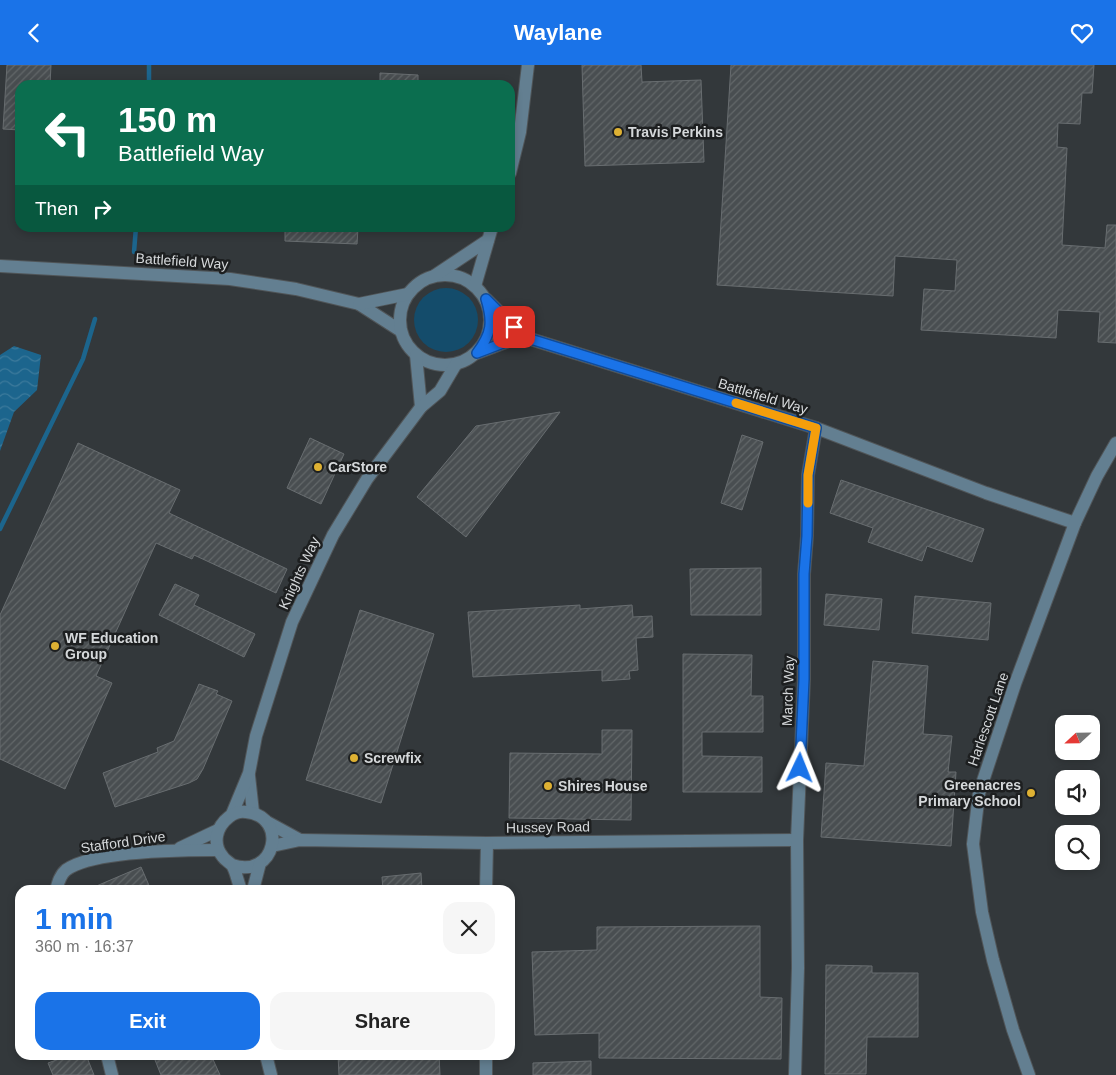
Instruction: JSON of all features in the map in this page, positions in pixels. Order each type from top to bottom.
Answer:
[{"type":"street","points":[[515,152],[520,132],[528,65]]},
{"type":"street","points":[[434,276],[490,234]]},
{"type":"street","points":[[475,286],[490,234]]},
{"type":"street","name":"Battlefield Way","points":[[0,266],[230,279],[296,289],[359,304],[401,331],[407,344],[416,355]]},
{"type":"street","name":"Battlefield Way","points":[[359,304],[408,294],[424,280],[434,276],[456,276],[466,279],[524,337],[816,428],[986,493],[1075,523]]},
{"type":"street","points":[[401,331],[402,305],[408,294]]},
{"type":"street","points":[[416,355],[428,362],[442,366],[456,365],[468,360],[477,353],[486,341],[490,327],[490,313],[486,299]]},
{"type":"street","points":[[477,353],[524,337]]},
{"type":"street","points":[[416,355],[421,407]]},
{"type":"street","name":"Knights Way","points":[[218,830],[223,822],[232,814],[249,773],[258,728],[292,622],[333,535],[367,479],[421,407],[440,391],[456,365]]},
{"type":"street","name":"March Way","points":[[795,1075],[798,968],[797,840],[804,679],[804,574],[808,475],[816,428]]},
{"type":"street","name":"Harlescott Lane","points":[[1029,1075],[992,960],[982,912],[973,844],[979,793],[1015,684],[1075,523],[1097,476],[1116,443]]},
{"type":"street","name":"Knights Way","points":[[249,773],[253,813]]},
{"type":"street","points":[[218,830],[216,841],[218,851],[232,865],[239,868],[250,868],[268,856],[272,846],[272,831],[267,822],[253,813],[241,811],[232,814]]},
{"type":"street","name":"Hussey Road","points":[[267,822],[300,840]]},
{"type":"street","name":"Stafford Drive","points":[[178,849],[218,830]]},
{"type":"street","name":"Hussey Road","points":[[272,846],[300,840],[487,843],[797,840]]},
{"type":"street","points":[[486,885],[487,843]]},
{"type":"street","name":"Stafford Drive","points":[[57,885],[64,871],[78,863],[178,849],[218,851]]},
{"type":"street","points":[[254,885],[260,863]]},
{"type":"street","points":[[232,865],[239,885]]},
{"type":"street","points":[[108,1060],[112,1075]]},
{"type":"street","points":[[267,1060],[271,1075]]},
{"type":"street","points":[[486,1060],[486,1075]]},
{"type":"shaded area","points":[[440,288],[452,288],[469,297],[476,308],[478,320],[476,332],[469,343],[452,352],[440,352],[428,347],[419,338],[414,326],[414,314],[419,302],[428,293]]},
{"type":"water","points":[[14,346],[41,355],[37,390],[14,412],[0,451],[0,355]]},
{"type":"building","points":[[7,65],[51,65],[50,80],[15,80],[15,130],[3,129]]},
{"type":"building","points":[[582,65],[641,65],[642,82],[701,80],[704,162],[585,166]]},
{"type":"building","points":[[731,65],[1094,65],[1092,93],[1082,93],[1080,124],[1058,123],[1057,147],[1067,148],[1062,245],[1105,248],[1107,225],[1116,225],[1116,343],[1098,342],[1100,312],[1058,310],[1056,338],[921,330],[924,289],[955,291],[957,260],[895,256],[893,296],[717,285]]},
{"type":"building","points":[[380,73],[418,75],[418,80],[380,80]]},
{"type":"building","points":[[285,232],[358,232],[357,244],[285,241]]},
{"type":"building","points":[[560,412],[466,537],[417,497],[476,426]]},
{"type":"building","points":[[742,435],[763,442],[742,510],[721,503]]},
{"type":"building","name":"CarStore","points":[[310,438],[344,454],[321,504],[287,488]]},
{"type":"building","name":"WF Education Group","points":[[78,443],[180,490],[169,513],[287,569],[276,593],[194,555],[192,559],[156,543],[96,676],[112,683],[65,789],[0,759],[0,615]]},
{"type":"building","points":[[841,480],[984,529],[972,562],[927,546],[922,561],[868,542],[873,528],[830,513]]},
{"type":"building","points":[[761,568],[761,615],[691,615],[690,569]]},
{"type":"building","points":[[175,584],[199,595],[194,605],[255,634],[244,657],[159,615]]},
{"type":"building","points":[[826,594],[882,599],[879,630],[824,625]]},
{"type":"building","points":[[915,596],[991,603],[988,640],[912,633]]},
{"type":"building","points":[[580,605],[580,609],[632,605],[633,617],[652,616],[653,637],[636,638],[638,670],[629,671],[630,679],[602,681],[602,670],[473,677],[468,612]]},
{"type":"building","points":[[360,610],[434,634],[381,803],[306,780]]},
{"type":"building","points":[[683,654],[752,655],[751,696],[763,696],[763,732],[702,732],[702,756],[762,757],[762,792],[683,792]]},
{"type":"building","points":[[873,661],[928,666],[923,734],[952,736],[948,772],[956,772],[951,846],[821,837],[826,763],[864,766]]},
{"type":"building","points":[[199,684],[218,691],[216,694],[232,701],[197,779],[115,807],[103,773],[158,752],[157,748],[174,741]]},
{"type":"building","points":[[602,730],[632,730],[631,820],[509,818],[510,753],[602,754]]},
{"type":"building","points":[[141,867],[149,885],[99,885]]},
{"type":"building","points":[[421,873],[422,885],[383,885],[382,877]]},
{"type":"building","points":[[760,926],[760,997],[782,998],[781,1059],[599,1058],[599,1033],[535,1035],[532,952],[597,950],[597,927]]},
{"type":"building","points":[[826,965],[872,966],[872,973],[918,973],[918,1037],[867,1037],[866,1074],[825,1074]]},
{"type":"building","points":[[56,1060],[88,1060],[94,1075],[53,1075],[48,1063]]},
{"type":"building","points":[[155,1060],[213,1060],[220,1075],[161,1075]]},
{"type":"building","points":[[338,1060],[439,1060],[440,1075],[339,1075]]},
{"type":"building","points":[[591,1061],[591,1075],[533,1075],[533,1063]]},
{"type":"waterway","points":[[149,65],[149,80]]},
{"type":"waterway","points":[[134,252],[136,232]]},
{"type":"waterway","points":[[0,529],[83,359],[95,319]]},
{"type":"slow traffic","points":[[736,403],[816,428],[808,475],[808,503]]},
{"type":"place","name":"Travis Perkins","points":[[618,132]]},
{"type":"place","name":"CarStore","points":[[318,467]]},
{"type":"place","name":"WF Education Group","points":[[55,646]]},
{"type":"place","name":"Screwfix","points":[[354,758]]},
{"type":"place","name":"Shires House","points":[[548,786]]},
{"type":"place","name":"Greenacres Primary School","points":[[1031,793]]},
{"type":"route","points":[[514,327],[486,299],[490,313],[490,327],[486,341],[477,353],[524,337],[816,428],[808,475],[804,574],[804,679],[800,768]]}]
